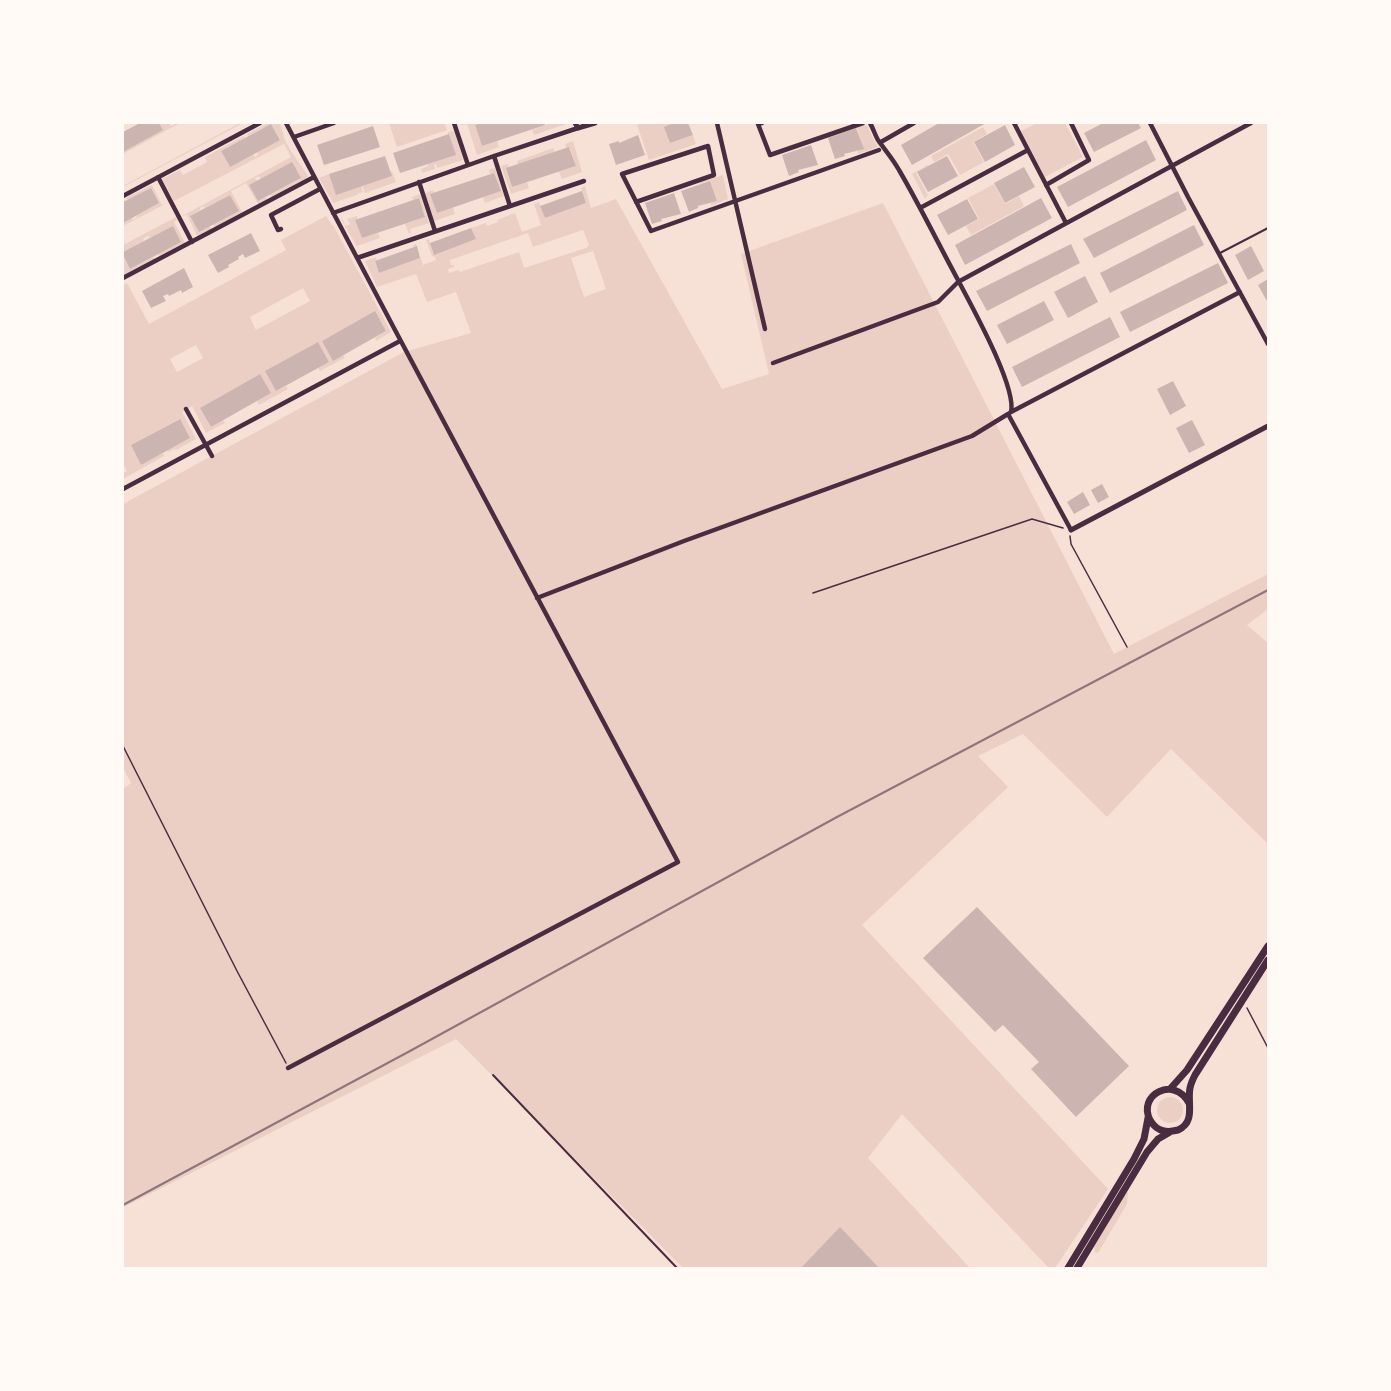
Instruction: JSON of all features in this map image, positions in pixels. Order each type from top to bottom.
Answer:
[{"type":"main road","points":[[1170,1089],[1186,1070],[1268,946]]},
{"type":"main road","points":[[1077,1268],[1152,1145],[1170,1132],[1183,1127],[1187,1122],[1190,1116],[1189,1090],[1195,1075],[1268,960]]},
{"type":"main road","points":[[1068,1268],[1144,1139],[1148,1124],[1149,1102],[1153,1096],[1163,1089],[1170,1089],[1182,1093],[1189,1103]]},
{"type":"main road","points":[[1149,1116],[1154,1126],[1170,1132]]},
{"type":"street","points":[[123,196],[260,123]]},
{"type":"street","points":[[286,123],[678,862],[288,1068]]},
{"type":"street","points":[[294,137],[334,123]]},
{"type":"street","points":[[454,123],[468,165]]},
{"type":"street","points":[[333,213],[576,126],[595,123]]},
{"type":"street","points":[[717,123],[765,329]]},
{"type":"street","points":[[762,123],[758,124],[770,154],[862,123]]},
{"type":"street","points":[[870,123],[920,208],[988,339],[1007,384],[1012,401],[1010,413],[1071,530],[1268,426]]},
{"type":"street","points":[[881,142],[914,123]]},
{"type":"street","points":[[1014,123],[1066,223]]},
{"type":"street","points":[[1046,185],[1089,160],[1071,123]]},
{"type":"street","points":[[1152,123],[1171,165],[1268,344]]},
{"type":"street","points":[[773,363],[938,302],[958,282],[1251,123]]},
{"type":"street","points":[[636,202],[714,175],[708,146],[622,174],[636,202],[651,231],[879,150]]},
{"type":"street","points":[[920,208],[1028,150]]},
{"type":"street","points":[[711,160],[724,155]]},
{"type":"street","points":[[494,156],[510,206]]},
{"type":"street","points":[[158,177],[192,242]]},
{"type":"street","points":[[123,278],[314,177]]},
{"type":"street","points":[[419,182],[435,231]]},
{"type":"street","points":[[357,258],[584,182]]},
{"type":"street","points":[[281,228],[278,230],[271,215],[320,189]]},
{"type":"street","points":[[537,598],[684,541],[972,436],[1010,413],[1240,292]]},
{"type":"street","points":[[123,489],[400,340]]},
{"type":"street","points":[[186,409],[212,456]]},
{"type":"lane","points":[[1219,254],[1268,228]]},
{"type":"lane","points":[[493,1075],[677,1268]]},
{"type":"path","points":[[813,593],[1032,519],[1071,530],[1071,544],[1127,647]]},
{"type":"path","points":[[123,747],[288,1068]]},
{"type":"path","points":[[1243,999],[1268,1048]]},
{"type":"shaded area","points":[[159,123],[169,123],[171,126],[180,123],[123,154],[162,130]]},
{"type":"shaded area","points":[[243,123],[123,187],[123,186]]},
{"type":"shaded area","points":[[268,123],[280,123],[288,147],[308,177],[271,197],[270,195],[300,179],[292,163],[261,179],[259,176],[255,178],[257,181],[250,185],[258,201],[266,197],[267,199],[258,204],[246,183],[231,191],[242,212],[215,227],[213,224],[238,211],[230,195],[205,208],[203,206],[190,216],[199,232],[210,226],[211,229],[197,236],[187,215],[182,216],[291,157],[284,144],[174,201],[162,179],[180,170],[183,175],[207,162],[205,157],[244,136],[245,138],[221,151],[229,166],[253,154],[255,157],[258,155],[257,152],[280,139],[271,124],[248,136],[247,134]]},
{"type":"shaded area","points":[[389,123],[444,123],[447,130],[397,147]]},
{"type":"shaded area","points":[[460,123],[483,123],[475,126],[482,146],[497,141],[499,147],[477,155],[467,124],[461,125]]},
{"type":"shaded area","points":[[551,123],[566,124],[534,135],[532,130]]},
{"type":"shaded area","points":[[673,123],[665,127],[670,143],[693,135],[696,144],[649,160],[637,125]]},
{"type":"shaded area","points":[[1037,123],[1065,123],[1083,157],[1045,177],[1021,131]]},
{"type":"shaded area","points":[[863,125],[867,126],[878,147],[858,154],[857,151],[863,148],[857,128],[849,130]]},
{"type":"shaded area","points":[[983,127],[987,134],[973,142],[984,162],[960,175],[948,154],[934,162],[931,156]]},
{"type":"shaded area","points":[[454,131],[463,160],[437,168],[434,164],[435,169],[422,173],[421,169],[428,164],[455,155],[448,132]]},
{"type":"shaded area","points":[[573,141],[582,172],[562,179],[559,172],[576,166],[570,148],[566,148],[565,144]]},
{"type":"shaded area","points":[[553,148],[555,152],[518,165],[517,161]]},
{"type":"shaded area","points":[[508,164],[509,167],[506,169],[512,187],[527,182],[529,188],[511,194],[501,166]]},
{"type":"shaded area","points":[[928,165],[916,173],[928,195],[925,199],[912,174]]},
{"type":"shaded area","points":[[495,168],[504,196],[485,203],[483,197],[500,191],[494,173],[490,174],[489,170]]},
{"type":"shaded area","points":[[392,171],[396,182],[365,193],[362,186],[391,176]]},
{"type":"shaded area","points":[[329,174],[361,186],[363,192],[333,203],[319,178]]},
{"type":"shaded area","points":[[723,175],[728,199],[711,206],[711,203],[717,201],[710,181],[700,183]]},
{"type":"shaded area","points":[[994,184],[1005,204],[1019,196],[1024,206],[971,235],[966,226],[979,219],[968,198]]},
{"type":"shaded area","points":[[152,185],[162,205],[169,202],[123,226],[123,223],[137,218],[136,216],[159,203],[151,188],[127,200],[126,198]]},
{"type":"shaded area","points":[[585,186],[591,208],[616,199],[722,389],[769,374],[741,254],[883,203],[1114,654],[1268,574],[1268,609],[1247,625],[1268,643],[1268,844],[1171,749],[1107,817],[1023,734],[978,756],[1008,787],[862,925],[1108,1189],[1055,1268],[1049,1268],[902,1114],[868,1158],[970,1268],[683,1268],[456,1039],[123,1206],[123,789],[131,783],[123,768],[123,504],[404,352],[471,333],[456,292],[427,302],[416,274],[377,287],[365,261],[376,257],[375,262],[379,273],[420,258],[417,247],[423,265],[436,260],[426,240],[429,239],[434,254],[475,239],[471,228],[486,223],[487,226],[515,213],[522,232],[541,225],[534,204],[539,202],[545,218],[586,203],[581,188]],"holes":[[[583,230],[589,245],[586,248],[524,268],[519,252],[460,272],[458,270],[449,273],[448,269],[454,267],[450,260],[528,233],[533,247]],[[593,251],[606,289],[584,297],[571,258]]]},
{"type":"shaded area","points":[[433,190],[434,193],[431,194],[437,213],[453,207],[455,214],[434,221],[425,193]]},
{"type":"shaded area","points":[[420,194],[429,223],[410,229],[409,234],[405,224],[425,217],[419,198],[413,200],[412,197]]},
{"type":"shaded area","points":[[326,216],[391,332],[376,341],[375,338],[386,331],[375,312],[322,341],[345,358],[320,371],[318,368],[329,362],[318,342],[266,371],[276,391],[286,386],[288,389],[259,405],[257,401],[270,393],[260,374],[200,408],[211,427],[223,420],[225,423],[206,433],[192,406],[182,412],[196,439],[176,450],[167,451],[190,438],[179,419],[131,445],[141,465],[163,453],[164,456],[123,479],[123,473],[127,471],[123,464],[123,285],[127,283],[149,324],[286,250],[281,240]],"holes":[[[303,288],[310,301],[256,330],[250,317]],[[196,345],[203,358],[177,372],[170,359]]]},
{"type":"shaded area","points":[[357,216],[358,219],[355,220],[362,238],[378,233],[380,238],[357,246],[360,252],[341,219],[341,217],[346,226],[350,224],[347,219]]},
{"type":"shaded area","points":[[176,217],[177,220],[174,222],[185,243],[159,256],[158,254],[181,242],[173,227],[150,238],[148,236],[143,239],[144,241],[123,252],[123,245]]},
{"type":"shaded area","points":[[123,255],[130,269],[154,257],[155,259],[123,276]]},
{"type":"shaded area","points":[[1170,1097],[1179,1101],[1183,1110],[1179,1119],[1170,1123],[1161,1119],[1157,1110],[1161,1101]]},
{"type":"shaded area","points":[[1127,1192],[1127,1204],[1098,1253],[1095,1252],[1094,1245]]},
{"type":"building","points":[[140,123],[159,123],[163,130],[123,152],[123,132]]},
{"type":"building","points":[[545,123],[545,125],[482,146],[475,125]]},
{"type":"building","points":[[673,123],[688,123],[693,135],[670,143],[664,127]]},
{"type":"building","points":[[939,123],[986,123],[912,165],[901,145]]},
{"type":"building","points":[[1103,123],[1138,123],[1141,128],[1094,152],[1084,133]]},
{"type":"building","points":[[271,124],[280,140],[230,167],[221,151]]},
{"type":"building","points":[[1005,125],[1015,145],[985,162],[974,142]]},
{"type":"building","points":[[373,126],[380,147],[324,165],[317,145]]},
{"type":"building","points":[[856,128],[864,149],[835,159],[828,138]]},
{"type":"building","points":[[449,134],[456,155],[400,173],[393,153]]},
{"type":"building","points":[[638,135],[645,155],[616,165],[609,144],[619,141],[619,143]]},
{"type":"building","points":[[1146,140],[1156,160],[1068,207],[1057,187]]},
{"type":"building","points":[[811,145],[818,165],[798,170],[799,172],[789,176],[782,155]]},
{"type":"building","points":[[569,147],[576,166],[512,187],[506,168]]},
{"type":"building","points":[[385,156],[392,176],[336,195],[329,174]]},
{"type":"building","points":[[947,156],[958,176],[928,192],[917,172]]},
{"type":"building","points":[[292,162],[301,178],[258,201],[249,185]]},
{"type":"building","points":[[1024,167],[1035,187],[1005,203],[994,183]]},
{"type":"building","points":[[494,173],[501,191],[437,213],[430,194]]},
{"type":"building","points":[[710,181],[717,201],[698,206],[689,212],[681,191]]},
{"type":"building","points":[[151,188],[159,203],[123,223],[123,202]]},
{"type":"building","points":[[582,191],[586,203],[545,218],[540,206]]},
{"type":"building","points":[[1178,191],[1187,210],[1094,258],[1083,239]]},
{"type":"building","points":[[674,193],[681,214],[652,224],[645,203]]},
{"type":"building","points":[[230,195],[239,211],[199,232],[190,216]]},
{"type":"building","points":[[419,198],[425,217],[362,238],[355,220]]},
{"type":"building","points":[[1041,198],[1052,218],[965,265],[955,245]]},
{"type":"building","points":[[967,199],[978,219],[948,235],[937,215]]},
{"type":"building","points":[[1194,225],[1204,245],[1110,293],[1100,273]]},
{"type":"building","points":[[173,226],[181,242],[130,269],[123,252]]},
{"type":"building","points":[[471,228],[476,239],[434,255],[430,243]]},
{"type":"building","points":[[251,233],[260,251],[245,258],[243,254],[228,265],[229,267],[218,273],[208,255]]},
{"type":"building","points":[[1071,244],[1080,263],[987,311],[976,291]]},
{"type":"building","points":[[417,246],[420,258],[379,273],[375,261]]},
{"type":"building","points":[[1251,246],[1264,271],[1248,280],[1235,255]]},
{"type":"building","points":[[1218,263],[1228,283],[1130,332],[1120,312]]},
{"type":"building","points":[[184,268],[193,287],[182,293],[181,290],[169,296],[168,294],[163,296],[166,301],[151,308],[142,291]]},
{"type":"building","points":[[1085,276],[1098,302],[1068,318],[1054,292]]},
{"type":"building","points":[[1268,279],[1268,303],[1258,285]]},
{"type":"building","points":[[1044,301],[1054,320],[1007,344],[997,325]]},
{"type":"building","points":[[375,311],[386,331],[333,361],[322,341]]},
{"type":"building","points":[[1110,317],[1120,337],[1022,387],[1012,367]]},
{"type":"building","points":[[318,342],[329,362],[276,391],[265,371]]},
{"type":"building","points":[[260,374],[271,393],[211,427],[200,408]]},
{"type":"building","points":[[1173,381],[1186,406],[1170,415],[1157,389]]},
{"type":"building","points":[[180,419],[190,438],[141,465],[131,445]]},
{"type":"building","points":[[1192,420],[1205,445],[1189,453],[1176,428]]},
{"type":"building","points":[[1102,484],[1109,497],[1098,503],[1091,490]]},
{"type":"building","points":[[1083,492],[1090,505],[1074,514],[1067,502]]},
{"type":"building","points":[[977,907],[1129,1066],[1076,1117],[1031,1069],[1039,1062],[1003,1025],[995,1032],[923,958]]},
{"type":"building","points":[[840,1227],[879,1268],[801,1268]]},
{"type":"railway","points":[[123,1205],[837,817],[1268,590]]}]
